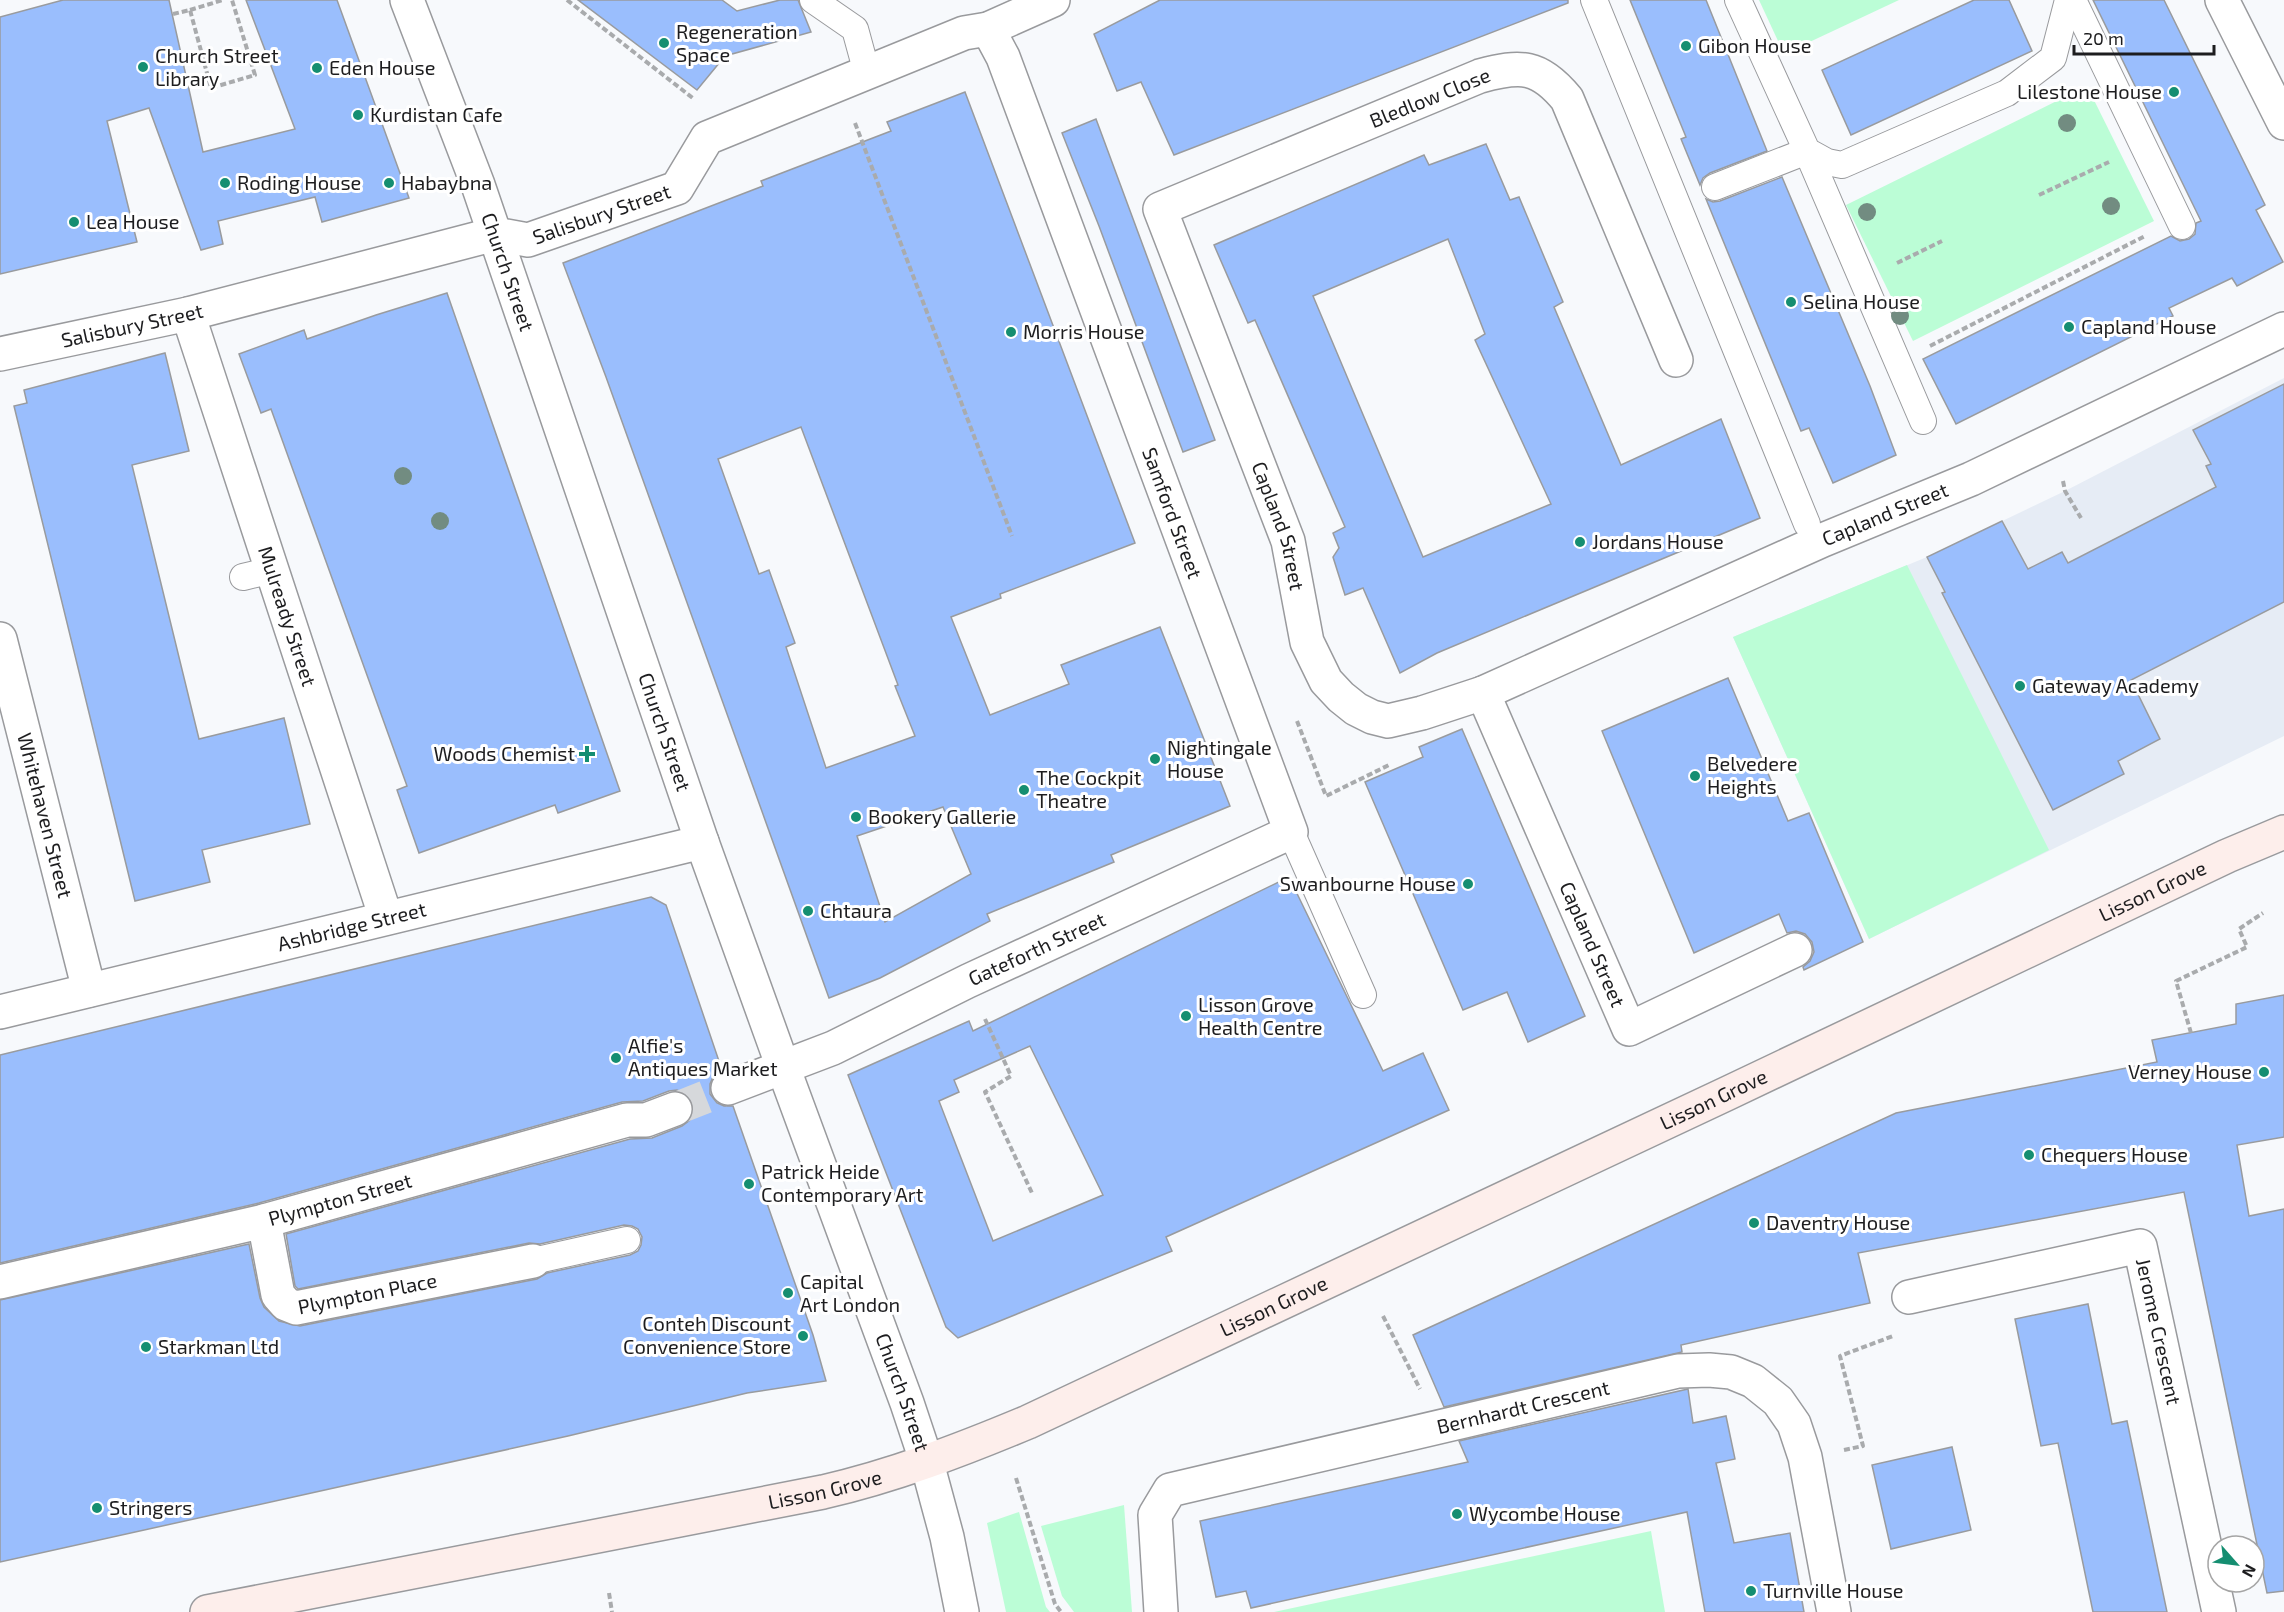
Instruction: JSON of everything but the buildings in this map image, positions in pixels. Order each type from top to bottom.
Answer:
[{"type":"main road","name":"Lisson Grove","points":[[207,1612],[823,1492],[854,1485],[927,1462],[1028,1422],[1726,1095],[2217,861],[2284,832]]},
{"type":"street","name":"Church Street","points":[[407,0],[495,234],[702,842],[927,1462],[947,1537],[962,1612]]},
{"type":"street","name":"Salisbury Street","points":[[0,354],[188,314],[495,234],[528,240],[677,188],[707,138],[964,33],[988,29],[1053,0]]},
{"type":"street","points":[[2222,0],[2284,123]]},
{"type":"street","name":"Samford Street","points":[[988,29],[1003,57],[1292,832]]},
{"type":"street","name":"Bledlow Close","points":[[1160,209],[1480,76],[1517,68],[1537,72],[1554,84],[1567,99],[1676,360]]},
{"type":"street","name":"Capland Street","points":[[1160,209],[1288,541],[1302,620],[1315,661],[1326,681],[1341,698],[1372,717],[1388,721],[1483,693],[1823,540],[1971,479],[2284,329]]},
{"type":"street","name":"Mulready Street","points":[[188,314],[258,574],[386,918]]},
{"type":"street","name":"Whitehaven Street","points":[[0,639],[89,990]]},
{"type":"street","name":"Capland Street","points":[[1483,693],[1629,1029],[1794,950]]},
{"type":"street","name":"Gateforth Street","points":[[783,1067],[833,1048],[968,981],[1292,832]]},
{"type":"street","name":"Ashbridge Street","points":[[0,1012],[702,842]]},
{"type":"street","points":[[728,1088],[783,1067]]},
{"type":"street","name":"Plympton Street","points":[[0,1282],[264,1221],[627,1120],[646,1120],[675,1109]]},
{"type":"street","name":"Plympton Place","points":[[264,1221],[278,1295],[286,1304],[296,1308],[533,1261]]},
{"type":"street","name":"Jerome Crescent","points":[[1909,1297],[2140,1246],[2219,1612]]},
{"type":"street","name":"Bernhardt Crescent","points":[[1161,1612],[1155,1515],[1170,1490],[1678,1371],[1709,1370],[1731,1372],[1753,1381],[1778,1401],[1794,1424],[1805,1457],[1834,1612]]},
{"type":"lane","points":[[813,0],[855,29],[867,73]]},
{"type":"lane","points":[[1594,0],[1807,524]]},
{"type":"lane","points":[[1738,0],[1807,150],[1923,421]]},
{"type":"lane","points":[[1807,150],[1827,162],[1842,165],[2007,93],[2053,58],[2068,0]]},
{"type":"lane","points":[[2073,0],[2180,223]]},
{"type":"lane","points":[[1715,187],[1807,150]]},
{"type":"lane","name":"Samford Street","points":[[1292,832],[1363,995]]},
{"type":"lane","points":[[533,1261],[627,1240]]},
{"type":"path","points":[[173,14],[223,0]]},
{"type":"path","points":[[190,10],[211,88],[255,75],[232,0]]},
{"type":"path","points":[[567,0],[702,105]]},
{"type":"path","points":[[837,84],[858,129],[1012,536]]},
{"type":"path","points":[[2039,195],[2142,146]]},
{"type":"path","points":[[1898,362],[2180,223]]},
{"type":"path","points":[[1862,280],[1942,241]]},
{"type":"path","points":[[1293,710],[1326,796],[1415,752],[1405,717]]},
{"type":"path","points":[[2191,1033],[2176,981],[2247,947],[2239,930],[2263,912]]},
{"type":"path","points":[[968,981],[1011,1076],[985,1092],[1032,1193]]},
{"type":"path","points":[[1805,1457],[1863,1446],[1840,1356],[1915,1328],[1909,1297]]},
{"type":"path","points":[[1383,1316],[1439,1427]]},
{"type":"path","points":[[1016,1478],[1055,1604],[1061,1612]]},
{"type":"path","points":[[609,1593],[612,1612]]},
{"type":"shaded area","name":"Gateway Academy","points":[[2284,378],[2284,736],[1869,939],[1733,637],[1927,557],[2065,491]]},
{"type":"green space","points":[[1759,0],[1899,0],[1784,54]]},
{"type":"green space","points":[[2087,86],[2154,221],[1913,341],[1846,205]]},
{"type":"green space","points":[[1907,565],[2049,850],[1869,939],[1733,637]]},
{"type":"green space","points":[[1124,1505],[1132,1612],[1074,1612],[1062,1596],[1041,1526]]},
{"type":"green space","points":[[1019,1512],[1046,1607],[1050,1612],[1006,1612],[987,1523]]},
{"type":"green space","points":[[1651,1531],[1665,1612],[1274,1612]]},
{"type":"tunnel","points":[[675,1109],[728,1088]]},
{"type":"place","name":"Regeneration Space","points":[[664,43]]},
{"type":"place","name":"Gibon House","points":[[1686,46]]},
{"type":"place","name":"Church Street Library","points":[[143,67]]},
{"type":"place","name":"Eden House","points":[[317,68]]},
{"type":"place","name":"Lilestone House","points":[[2174,92]]},
{"type":"place","name":"Kurdistan Cafe","points":[[358,115]]},
{"type":"place","name":"Roding House","points":[[225,183]]},
{"type":"place","name":"Habaybna","points":[[389,183]]},
{"type":"place","name":"Lea House","points":[[74,222]]},
{"type":"place","name":"Selina House","points":[[1791,302]]},
{"type":"place","name":"Capland House","points":[[2069,327]]},
{"type":"place","name":"Morris House","points":[[1011,332]]},
{"type":"place","name":"Jordans House","points":[[1580,542]]},
{"type":"place","name":"Gateway Academy","points":[[2020,686]]},
{"type":"place","name":"Woods Chemist","points":[[587,754]]},
{"type":"place","name":"Nightingale House","points":[[1155,759]]},
{"type":"place","name":"Belvedere Heights","points":[[1695,776]]},
{"type":"place","name":"The Cockpit Theatre","points":[[1024,790]]},
{"type":"place","name":"Bookery Gallerie","points":[[856,817]]},
{"type":"place","name":"Swanbourne House","points":[[1468,884]]},
{"type":"place","name":"Chtaura","points":[[808,911]]},
{"type":"place","name":"Lisson Grove Health Centre","points":[[1186,1016]]},
{"type":"place","name":"Alfie's Antiques Market","points":[[616,1058]]},
{"type":"place","name":"Verney House","points":[[2264,1072]]},
{"type":"place","name":"Chequers House","points":[[2029,1155]]},
{"type":"place","name":"Patrick Heide Contemporary Art","points":[[749,1184]]},
{"type":"place","name":"Daventry House","points":[[1754,1223]]},
{"type":"place","name":"Capital Art London","points":[[788,1293]]},
{"type":"place","name":"Conteh Discount Convenience Store","points":[[803,1336]]},
{"type":"place","name":"Starkman Ltd","points":[[146,1347]]},
{"type":"place","name":"Stringers","points":[[97,1508]]},
{"type":"place","name":"Wycombe House","points":[[1457,1514]]},
{"type":"place","name":"Turnville House","points":[[1751,1591]]}]
